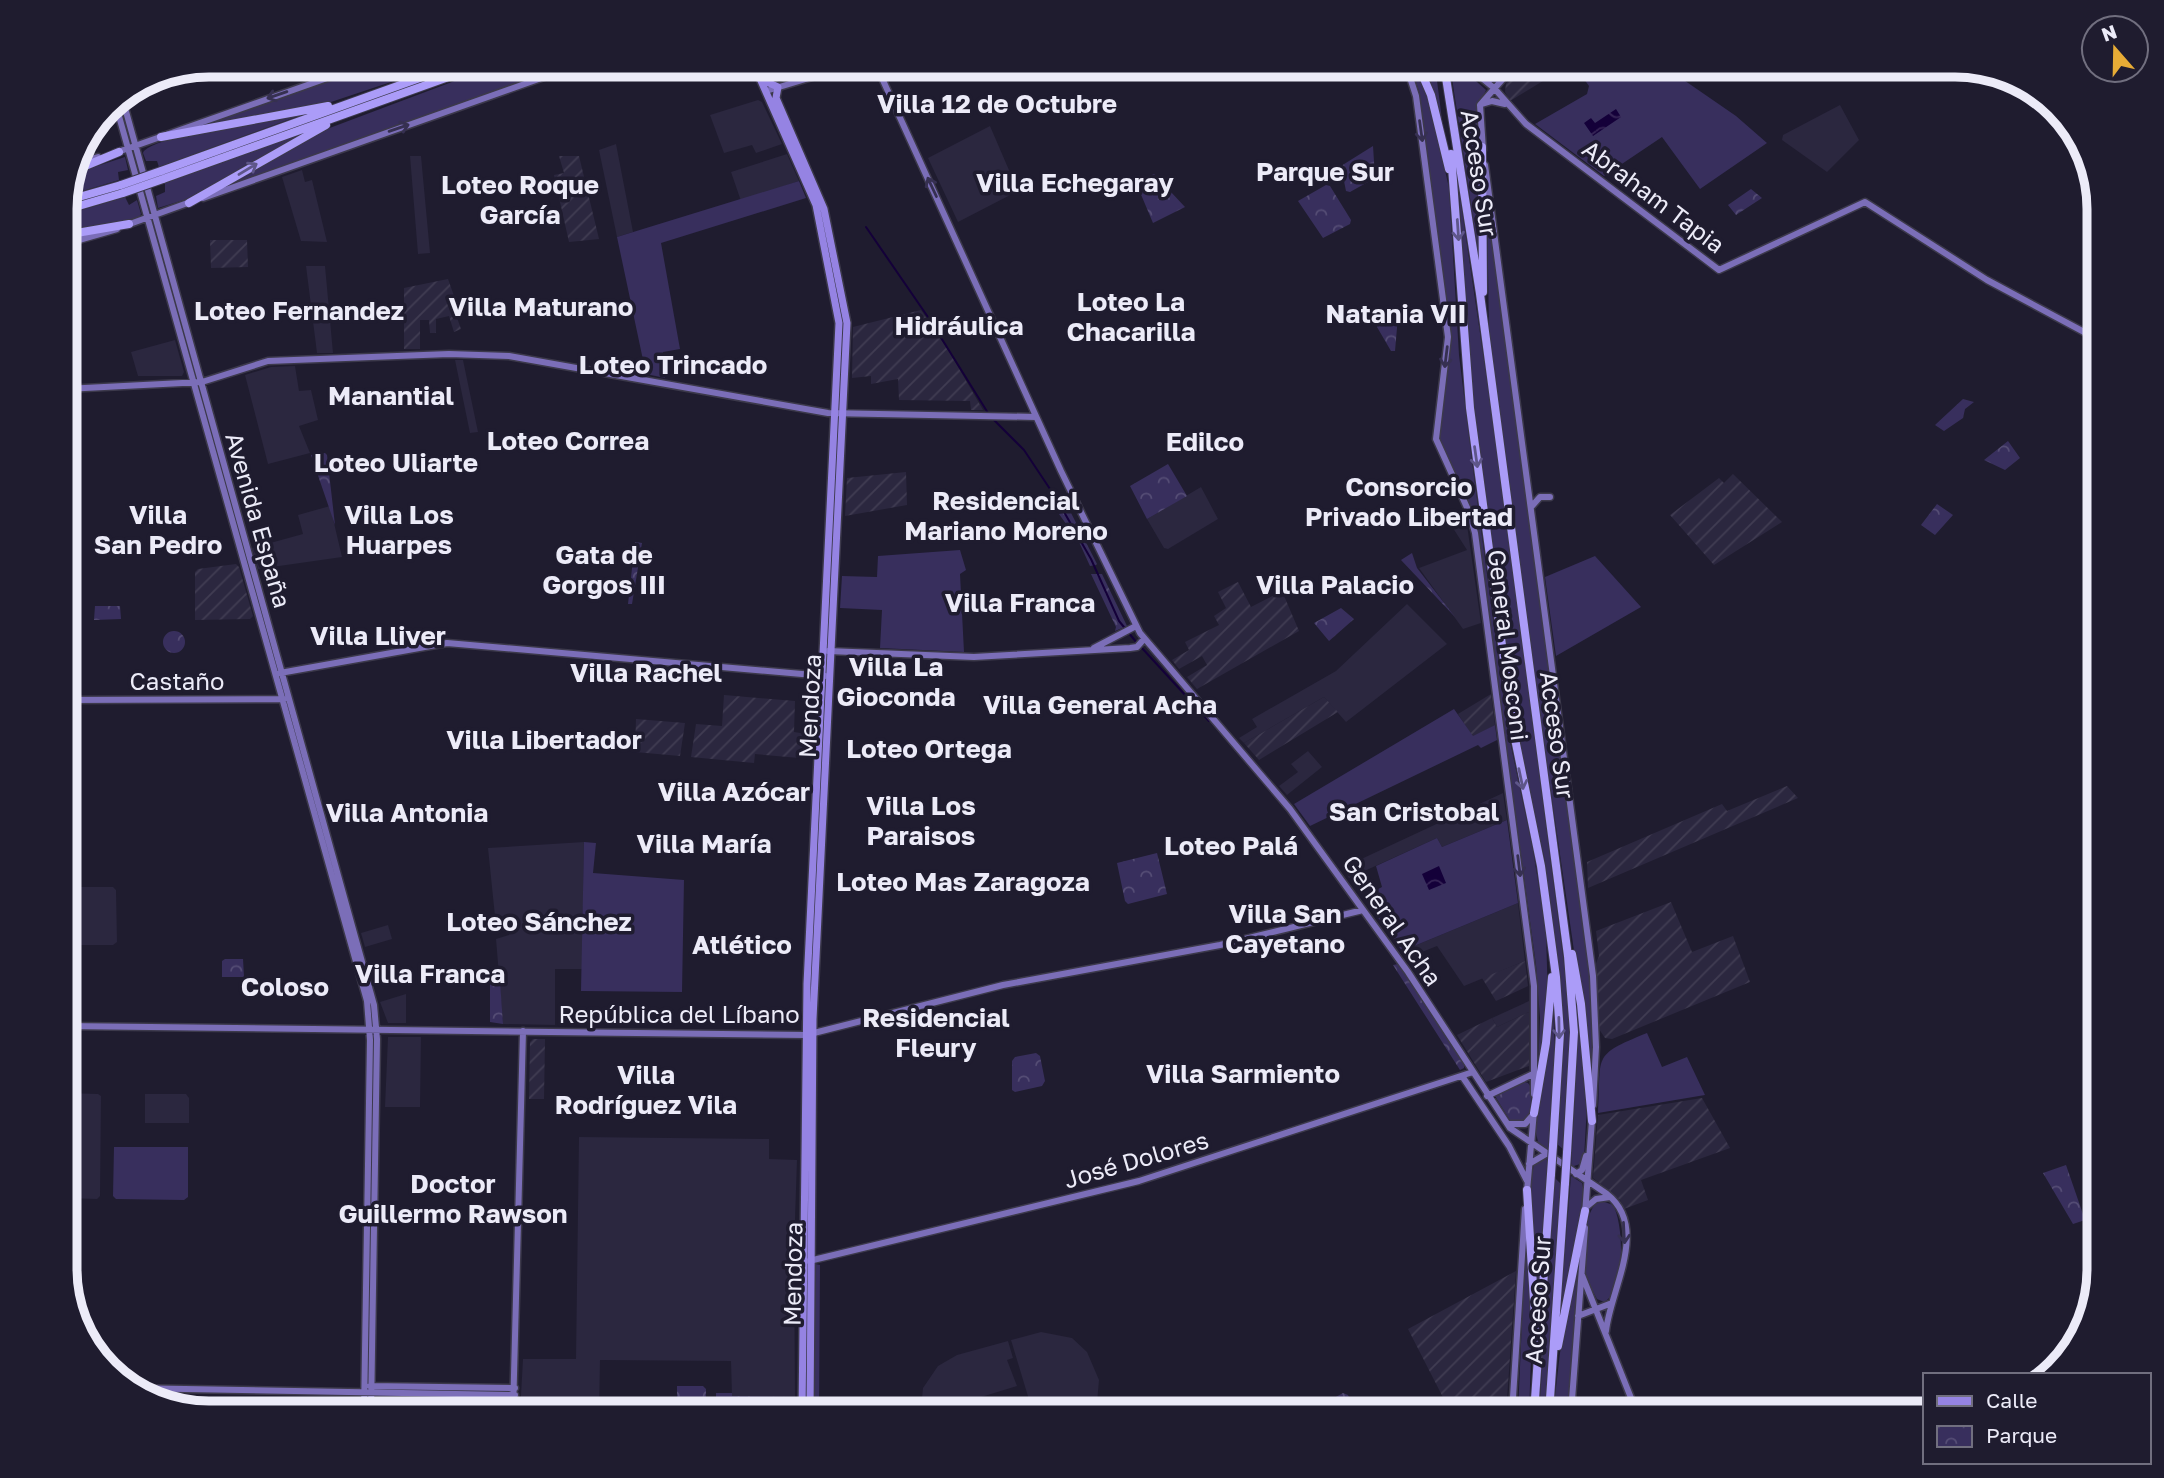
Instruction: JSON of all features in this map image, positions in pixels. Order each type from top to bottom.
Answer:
[{"type":"highway","points":[[162,175],[422,77]]},
{"type":"highway","points":[[77,206],[448,77]]},
{"type":"highway","points":[[1423,77],[1431,95],[1457,205]]},
{"type":"highway","name":"Acceso Sur","points":[[1443,77],[1457,205],[1463,343],[1470,408],[1515,746],[1541,866],[1560,1033],[1535,1401]]},
{"type":"highway","name":"Acceso Sur","points":[[1444,77],[1483,323],[1561,901],[1573,1018],[1567,1153],[1550,1401]]},
{"type":"highway","points":[[161,136],[310,110],[372,95]]},
{"type":"highway","points":[[189,203],[359,109]]},
{"type":"highway","points":[[1482,147],[1483,323]]},
{"type":"highway","points":[[84,166],[119,152]]},
{"type":"highway","points":[[77,198],[122,189]]},
{"type":"highway","points":[[77,233],[129,224]]},
{"type":"highway","points":[[1561,901],[1579,990],[1592,1121]]},
{"type":"highway","points":[[1534,1114],[1548,1027],[1552,946]]},
{"type":"highway","points":[[1527,1186],[1538,1368]]},
{"type":"highway","points":[[1552,1373],[1585,1209]]},
{"type":"main road","name":"Mendoza","points":[[760,77],[810,188],[824,234],[839,319],[840,413]]},
{"type":"main road","name":"Mendoza","points":[[766,77],[769,83],[778,87],[776,97],[818,190],[836,258],[847,323],[840,413],[809,1034],[802,1401]]},
{"type":"main road","name":"Mendoza","points":[[807,1261],[810,1401]]},
{"type":"street","points":[[87,161],[119,152],[330,77]]},
{"type":"street","points":[[77,240],[151,217],[544,77]]},
{"type":"street","points":[[766,91],[812,77]]},
{"type":"street","name":"General Acha","points":[[882,77],[1036,417],[1144,639],[1289,808],[1363,911],[1506,1124],[1531,1144],[1579,1172],[1587,1181],[1610,1196]]},
{"type":"street","name":"General Mosconi","points":[[1410,77],[1416,96],[1448,337],[1436,439],[1469,512],[1475,533],[1534,986],[1534,1114],[1513,1401]]},
{"type":"street","name":"Abraham Tapia","points":[[1481,77],[1526,124],[1719,270],[1865,202],[1987,280],[2087,334]]},
{"type":"street","points":[[1490,77],[1494,80],[1503,78]]},
{"type":"street","points":[[1491,77],[1494,88]]},
{"type":"street","points":[[1480,105],[1503,78]]},
{"type":"street","points":[[1480,105],[1492,102],[1508,105]]},
{"type":"street","name":"General Mosconi","points":[[1480,105],[1482,147],[1594,976],[1597,1047],[1592,1103],[1579,1172]]},
{"type":"street","name":"Avenida España","points":[[124,108],[132,147],[278,673],[373,1030],[366,1401]]},
{"type":"street","name":"Avenida España","points":[[119,113],[132,147]]},
{"type":"street","points":[[77,388],[197,383],[268,361],[449,354],[500,355],[840,413],[1036,417]]},
{"type":"street","points":[[1531,508],[1537,499],[1550,497]]},
{"type":"street","points":[[1091,650],[1136,626]]},
{"type":"street","points":[[828,651],[974,657],[1137,647],[1144,639]]},
{"type":"street","points":[[278,673],[447,643],[826,676]]},
{"type":"street","name":"Castaño","points":[[77,700],[285,699]]},
{"type":"street","name":"República del Líbano","points":[[77,1026],[809,1034],[1003,985],[1220,945],[1363,911]]},
{"type":"street","points":[[514,1401],[523,1031]]},
{"type":"street","name":"José Dolores","points":[[807,1261],[1139,1181],[1473,1072]]},
{"type":"street","points":[[1480,1100],[1535,1073]]},
{"type":"street","points":[[1462,1076],[1512,1152],[1527,1186]]},
{"type":"street","points":[[1506,1124],[1525,1124],[1534,1114]]},
{"type":"street","points":[[1572,1401],[1592,1121]]},
{"type":"street","points":[[1529,1164],[1546,1154]]},
{"type":"street","points":[[1579,1172],[1589,1160]]},
{"type":"street","points":[[1585,1209],[1596,1199],[1610,1196],[1621,1214],[1625,1235],[1622,1275],[1606,1331]]},
{"type":"street","points":[[1581,1273],[1632,1401]]},
{"type":"street","points":[[1578,1316],[1613,1303]]},
{"type":"street","points":[[154,1388],[515,1391]]},
{"type":"street","name":"Avenida España","points":[[367,1390],[369,1401]]},
{"type":"shaded area","points":[[1512,77],[1549,77],[1510,101],[1505,92],[1506,83]]},
{"type":"shaded area","points":[[758,100],[762,102],[782,144],[756,153],[752,145],[724,153],[710,115]]},
{"type":"shaded area","points":[[1840,105],[1859,140],[1827,172],[1782,140],[1783,135]]},
{"type":"shaded area","points":[[990,126],[1018,191],[958,222],[928,158]]},
{"type":"shaded area","points":[[616,144],[633,232],[617,237],[599,150]]},
{"type":"shaded area","points":[[787,154],[799,181],[741,201],[731,172]]},
{"type":"shaded area","points":[[410,156],[421,156],[430,253],[418,254]]},
{"type":"shaded area","points":[[559,156],[579,156],[599,239],[569,242],[554,175],[564,173]]},
{"type":"shaded area","points":[[302,170],[305,182],[312,180],[327,242],[301,241],[282,177]]},
{"type":"shaded area","points":[[210,240],[247,240],[248,267],[211,268]]},
{"type":"shaded area","points":[[306,266],[325,266],[333,353],[317,353]]},
{"type":"shaded area","points":[[448,279],[460,313],[456,315],[461,329],[454,332],[449,316],[436,319],[436,333],[430,333],[429,320],[420,320],[420,349],[404,349],[404,288]]},
{"type":"shaded area","points":[[921,310],[983,410],[971,410],[970,401],[899,400],[898,379],[871,384],[871,376],[852,378],[853,327]]},
{"type":"shaded area","points":[[175,340],[184,372],[182,376],[138,376],[131,352]]},
{"type":"shaded area","points":[[455,360],[463,360],[478,432],[470,433]]},
{"type":"shaded area","points":[[295,366],[299,391],[311,390],[318,420],[299,426],[310,453],[268,464],[245,375],[271,367]]},
{"type":"shaded area","points":[[906,472],[907,505],[845,516],[847,478]]},
{"type":"shaded area","points":[[1733,474],[1782,522],[1714,565],[1670,515],[1719,478],[1724,483]]},
{"type":"shaded area","points":[[1201,487],[1218,519],[1168,549],[1164,548],[1147,519]]},
{"type":"shaded area","points":[[330,506],[342,557],[258,569],[252,548],[303,534],[298,515]]},
{"type":"shaded area","points":[[1466,518],[1481,623],[1463,629],[1419,568],[1467,550],[1451,525]]},
{"type":"shaded area","points":[[236,564],[253,616],[250,619],[195,620],[195,572],[198,569]]},
{"type":"shaded area","points":[[1238,582],[1251,607],[1282,591],[1299,631],[1197,689],[1187,677],[1207,665],[1202,656],[1179,669],[1172,660],[1189,650],[1185,642],[1219,625],[1214,616],[1226,608],[1218,592]]},
{"type":"shaded area","points":[[1407,604],[1447,644],[1346,722],[1324,697],[1244,743],[1239,738],[1257,727],[1252,719],[1336,671]]},
{"type":"shaded area","points":[[1491,694],[1495,725],[1473,737],[1458,714]]},
{"type":"shaded area","points":[[724,695],[795,701],[794,732],[812,735],[811,759],[755,754],[754,763],[691,757],[696,724],[722,726]]},
{"type":"shaded area","points":[[1324,697],[1338,712],[1259,760],[1244,743]]},
{"type":"shaded area","points":[[636,719],[685,723],[680,756],[635,752]]},
{"type":"shaded area","points":[[1308,751],[1322,767],[1287,795],[1279,786],[1298,772],[1291,764]]},
{"type":"shaded area","points":[[1787,786],[1798,798],[1588,888],[1587,862],[1722,804],[1727,811]]},
{"type":"shaded area","points":[[1503,793],[1507,820],[1442,847],[1437,838],[1349,878],[1342,868]]},
{"type":"shaded area","points":[[584,842],[582,969],[555,969],[555,1025],[503,1024],[496,939],[509,935],[508,923],[496,926],[488,848]]},
{"type":"shaded area","points":[[77,887],[113,887],[116,890],[117,942],[113,945],[77,945]]},
{"type":"shaded area","points":[[1671,902],[1692,952],[1733,936],[1750,982],[1612,1039],[1605,1038],[1599,1029],[1595,966],[1599,956],[1596,931]]},
{"type":"shaded area","points":[[1518,903],[1525,961],[1464,986],[1437,946],[1407,958],[1402,951]]},
{"type":"shaded area","points":[[388,925],[392,939],[365,947],[361,933]]},
{"type":"shaded area","points":[[1525,961],[1528,986],[1496,1001],[1482,978]]},
{"type":"shaded area","points":[[406,994],[406,1023],[388,1023],[380,1002]]},
{"type":"shaded area","points":[[1529,1001],[1529,1012],[1497,1027],[1492,1018]]},
{"type":"shaded area","points":[[1529,1012],[1529,1066],[1486,1082],[1457,1035],[1492,1018],[1497,1027]]},
{"type":"shaded area","points":[[388,1037],[421,1037],[420,1107],[385,1107]]},
{"type":"shaded area","points":[[533,1039],[545,1039],[544,1099],[529,1099],[530,1042]]},
{"type":"shaded area","points":[[77,1093],[101,1096],[100,1196],[97,1199],[77,1198]]},
{"type":"shaded area","points":[[145,1094],[186,1094],[189,1098],[189,1123],[145,1123]]},
{"type":"shaded area","points":[[1702,1098],[1730,1148],[1641,1180],[1648,1200],[1624,1209],[1620,1200],[1593,1178],[1598,1115]]},
{"type":"shaded area","points":[[579,1137],[769,1139],[769,1159],[797,1160],[794,1249],[795,1397],[732,1396],[731,1361],[600,1360],[599,1401],[521,1401],[523,1359],[576,1359]]},
{"type":"shaded area","points":[[1516,1271],[1507,1401],[1445,1401],[1408,1329]]},
{"type":"shaded area","points":[[1041,1332],[1072,1338],[1087,1352],[1099,1380],[1097,1401],[1029,1401],[1011,1340]]},
{"type":"shaded area","points":[[1008,1341],[1013,1358],[1007,1360],[1017,1386],[968,1401],[922,1401],[923,1388],[938,1366],[957,1355]]},
{"type":"green space","points":[[341,77],[406,77],[328,103],[201,125]]},
{"type":"green space","points":[[465,77],[534,77],[217,190],[319,132]]},
{"type":"green space","points":[[1414,77],[1421,77],[1427,90],[1449,188],[1459,355],[1473,469],[1508,732],[1533,850],[1546,931],[1548,1003],[1538,1071],[1540,1018],[1536,965],[1476,526],[1439,438],[1451,330],[1419,91]]},
{"type":"green space","points":[[1424,77],[1437,77],[1445,143]]},
{"type":"green space","points":[[1452,77],[1471,77],[1486,90],[1477,110],[1483,193],[1481,271]]},
{"type":"green space","points":[[1583,77],[1679,77],[1736,116],[1767,143],[1700,189],[1662,137],[1604,176],[1535,124],[1587,94],[1589,86]]},
{"type":"green space","points":[[304,114],[159,167],[157,161],[146,161],[143,153],[151,146],[191,134]]},
{"type":"green space","points":[[301,134],[197,196],[158,208],[156,196],[165,192],[165,183]]},
{"type":"green space","points":[[1373,146],[1375,178],[1350,192],[1346,191],[1341,166]]},
{"type":"green space","points":[[125,157],[128,170],[118,172],[119,180],[78,192],[83,170]]},
{"type":"green space","points":[[1154,174],[1185,207],[1153,223],[1137,185],[1133,183]]},
{"type":"green space","points":[[799,181],[806,198],[661,243],[680,349],[663,352],[665,378],[646,374],[617,237]]},
{"type":"green space","points":[[1326,185],[1330,186],[1351,220],[1350,224],[1323,238],[1298,201]]},
{"type":"green space","points":[[1751,189],[1762,198],[1736,215],[1728,205]]},
{"type":"green space","points":[[1459,190],[1497,449],[1566,979],[1571,1040],[1564,1150],[1557,1144],[1563,1047],[1558,961],[1544,856],[1523,772],[1475,416],[1466,327]]},
{"type":"green space","points":[[125,197],[129,205],[137,200],[141,214],[108,227],[77,231],[77,211]]},
{"type":"green space","points":[[1487,204],[1589,969],[1593,1081],[1541,724],[1489,333]]},
{"type":"green space","points":[[1394,314],[1398,316],[1395,351],[1391,351],[1377,327],[1378,323]]},
{"type":"green space","points":[[1963,399],[1974,402],[1965,409],[1963,418],[1944,431],[1935,425]]},
{"type":"green space","points":[[2008,441],[2020,458],[2005,470],[1984,460]]},
{"type":"green space","points":[[311,455],[327,455],[335,525]]},
{"type":"green space","points":[[1168,464],[1187,496],[1147,519],[1130,486]]},
{"type":"green space","points":[[1937,504],[1953,515],[1935,535],[1921,525]]},
{"type":"green space","points":[[1070,511],[1096,565],[1090,566],[1079,542],[1059,514]]},
{"type":"green space","points":[[635,542],[642,543],[632,604],[628,604]]},
{"type":"green space","points":[[960,550],[966,570],[960,574],[964,652],[880,648],[882,610],[840,608],[842,576],[877,577],[878,556]]},
{"type":"green space","points":[[1412,553],[1417,568],[1455,617],[1401,560]]},
{"type":"green space","points":[[1595,556],[1641,607],[1556,656],[1545,577]]},
{"type":"green space","points":[[1091,574],[1102,574],[1127,626],[1115,631],[1116,627]]},
{"type":"green space","points":[[95,606],[120,606],[121,619],[94,620]]},
{"type":"green space","points":[[1341,608],[1354,619],[1329,641],[1314,623]]},
{"type":"green space","points":[[174,631],[182,634],[185,642],[182,650],[174,653],[166,650],[163,642],[166,634]]},
{"type":"green space","points":[[1454,709],[1473,736],[1495,725],[1497,740],[1481,748],[1478,745],[1310,826],[1294,804]]},
{"type":"green space","points":[[1507,820],[1518,903],[1402,951],[1363,897],[1382,887],[1376,866],[1437,838],[1442,847]]},
{"type":"green space","points":[[584,842],[596,843],[593,873],[684,880],[682,992],[581,991]]},
{"type":"green space","points":[[1157,853],[1167,894],[1128,904],[1125,901],[1117,863]]},
{"type":"green space","points":[[243,959],[244,977],[222,977],[222,961]]},
{"type":"green space","points":[[1398,964],[1464,1064],[1464,1068],[1460,1070],[1393,965]]},
{"type":"green space","points":[[499,967],[503,1024],[490,1022],[490,970]]},
{"type":"green space","points":[[1575,977],[1587,1105],[1584,1158],[1580,1164],[1571,1167],[1578,1038]]},
{"type":"green space","points":[[1553,1001],[1555,1055],[1548,1151],[1539,1145],[1535,1130]]},
{"type":"green space","points":[[1647,1033],[1662,1067],[1687,1057],[1705,1095],[1598,1113],[1600,1068],[1603,1060],[1616,1047]]},
{"type":"green space","points":[[1036,1053],[1040,1056],[1045,1081],[1042,1086],[1015,1092],[1012,1090],[1012,1061],[1015,1057]]},
{"type":"green space","points":[[1522,1081],[1528,1083],[1532,1089],[1530,1115],[1523,1122],[1511,1122],[1495,1096]]},
{"type":"green space","points":[[114,1147],[188,1147],[188,1197],[184,1200],[116,1199],[113,1196]]},
{"type":"green space","points":[[1544,1158],[1548,1160],[1537,1315],[1530,1188],[1534,1164]]},
{"type":"green space","points":[[2066,1165],[2085,1220],[2073,1224],[2043,1173]]},
{"type":"green space","points":[[1571,1176],[1582,1183],[1585,1197],[1559,1324]]},
{"type":"green space","points":[[1555,1178],[1561,1184],[1546,1401],[1540,1401]]},
{"type":"green space","points":[[1599,1200],[1613,1205],[1621,1241],[1616,1285],[1604,1302],[1597,1299],[1589,1283],[1584,1256],[1587,1224]]},
{"type":"green space","points":[[1526,1229],[1532,1329],[1529,1401],[1519,1401]]},
{"type":"green space","points":[[1582,1235],[1569,1401],[1554,1401],[1560,1353]]},
{"type":"green space","points":[[815,1264],[820,1265],[819,1401],[813,1401]]},
{"type":"green space","points":[[677,1386],[703,1386],[706,1389],[706,1398],[703,1401],[677,1401]]},
{"type":"green space","points":[[716,1393],[732,1393],[732,1396],[795,1397],[795,1401],[716,1400]]},
{"type":"green space","points":[[1343,1393],[1348,1395],[1351,1401],[1329,1401]]},
{"type":"water","points":[[1616,109],[1621,117],[1593,136],[1584,123],[1591,118],[1595,123]]},
{"type":"water","points":[[1439,866],[1446,883],[1429,890],[1422,874]]},
{"type":"waterway","points":[[866,227],[930,320],[988,413]]},
{"type":"waterway","points":[[994,420],[1024,450],[1056,498],[1091,559],[1119,621],[1137,643]]},
{"type":"waterway","points":[[1141,647],[1209,721]]},
{"type":"district","name":"Villa 12 de Octubre","points":[[997,103]]},
{"type":"district","name":"Parque Sur","points":[[1325,171]]},
{"type":"district","name":"Villa Echegaray","points":[[1075,182]]},
{"type":"district","name":"Loteo Roque García","points":[[520,199]]},
{"type":"district","name":"Villa Maturano","points":[[541,306]]},
{"type":"district","name":"Loteo Fernandez","points":[[299,310]]},
{"type":"district","name":"Natania VII","points":[[1396,313]]},
{"type":"district","name":"Loteo La Chacarilla","points":[[1131,316]]},
{"type":"district","name":"Hidráulica","points":[[959,325]]},
{"type":"district","name":"Loteo Trincado","points":[[673,364]]},
{"type":"district","name":"Manantial","points":[[391,395]]},
{"type":"district","name":"Loteo Correa","points":[[568,440]]},
{"type":"district","name":"Edilco","points":[[1205,441]]},
{"type":"district","name":"Loteo Uliarte","points":[[396,462]]},
{"type":"district","name":"Consorcio Privado Libertad","points":[[1409,501]]},
{"type":"district","name":"Residencial Mariano Moreno","points":[[1006,515]]},
{"type":"district","name":"Villa San Pedro","points":[[158,529]]},
{"type":"district","name":"Villa Los Huarpes","points":[[399,529]]},
{"type":"district","name":"Gata de Gorgos III","points":[[604,569]]},
{"type":"district","name":"Villa Palacio","points":[[1335,584]]},
{"type":"district","name":"Villa Franca","points":[[1020,602]]},
{"type":"district","name":"Villa Lliver","points":[[378,635]]},
{"type":"district","name":"Villa Rachel","points":[[646,672]]},
{"type":"district","name":"Villa La Gioconda","points":[[896,681]]},
{"type":"district","name":"Villa General Acha","points":[[1100,704]]},
{"type":"district","name":"Villa Libertador","points":[[544,739]]},
{"type":"district","name":"Loteo Ortega","points":[[929,748]]},
{"type":"district","name":"Villa Azócar","points":[[734,791]]},
{"type":"district","name":"San Cristobal","points":[[1414,811]]},
{"type":"district","name":"Villa Antonia","points":[[407,812]]},
{"type":"district","name":"Villa Los Paraisos","points":[[921,820]]},
{"type":"district","name":"Villa María","points":[[704,843]]},
{"type":"district","name":"Loteo Palá","points":[[1231,845]]},
{"type":"district","name":"Loteo Mas Zaragoza","points":[[963,881]]},
{"type":"district","name":"Loteo Sánchez","points":[[539,921]]},
{"type":"district","name":"Villa San Cayetano","points":[[1285,928]]},
{"type":"district","name":"Atlético","points":[[742,944]]},
{"type":"district","name":"Villa Franca","points":[[430,973]]},
{"type":"district","name":"Coloso","points":[[285,986]]},
{"type":"district","name":"Residencial Fleury","points":[[936,1032]]},
{"type":"district","name":"Villa Sarmiento","points":[[1243,1073]]},
{"type":"district","name":"Villa Rodríguez Vila","points":[[646,1089]]},
{"type":"district","name":"Doctor Guillermo Rawson","points":[[453,1198]]}]
